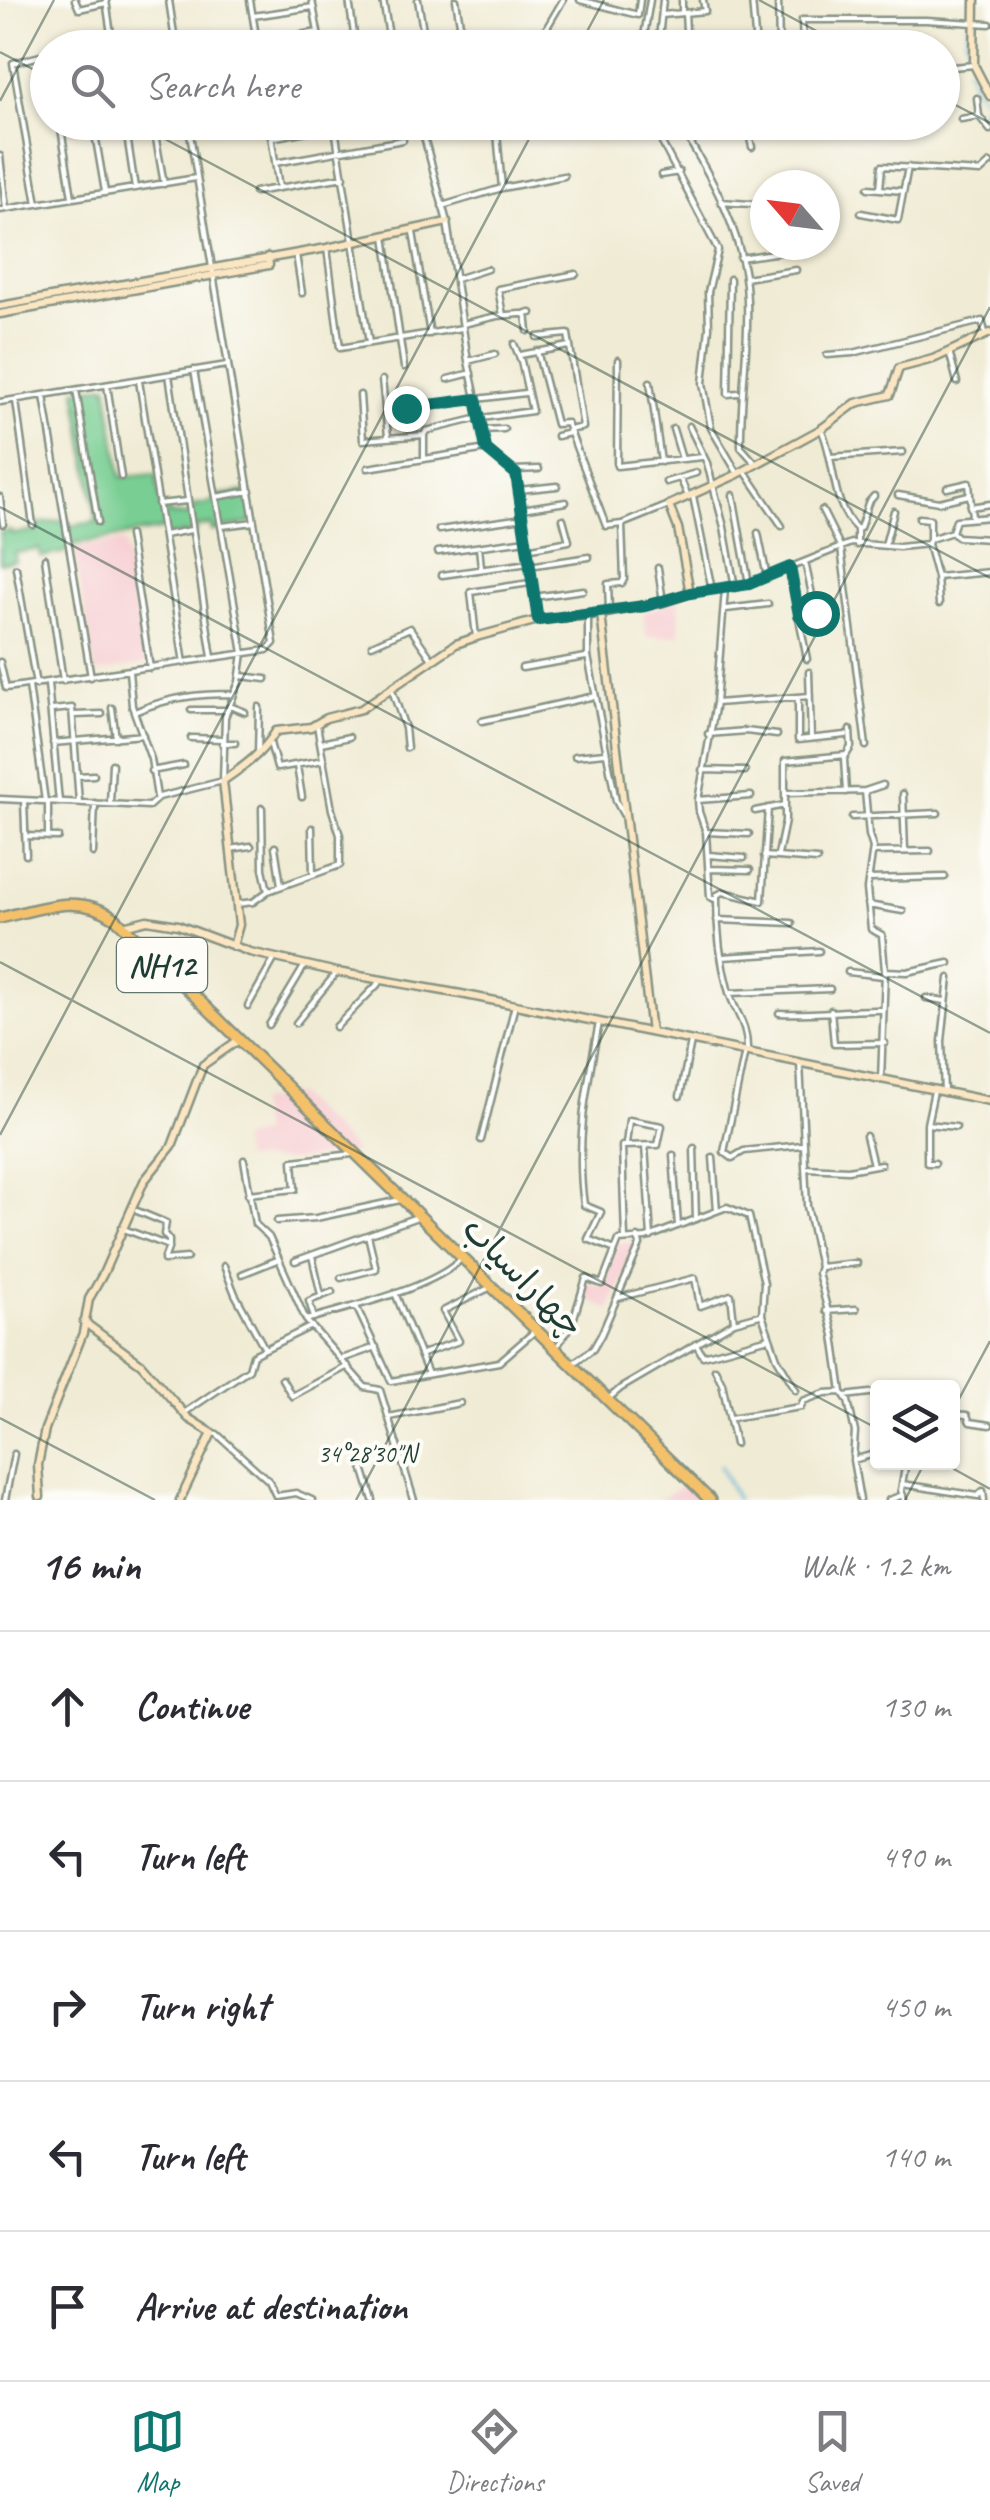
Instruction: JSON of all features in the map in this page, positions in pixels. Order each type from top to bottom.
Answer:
[{"type":"highway","name":"NH12","points":[[0,918],[59,904],[80,903],[106,912],[240,1040]]},
{"type":"highway","name":"چهاراسیاب","points":[[240,1040],[710,1500]]},
{"type":"street","points":[[75,0],[79,9],[106,2],[110,30]]},
{"type":"street","points":[[169,0],[173,30]]},
{"type":"street","points":[[250,0],[255,30]]},
{"type":"street","points":[[349,0],[353,30]]},
{"type":"street","points":[[383,0],[388,30]]},
{"type":"street","points":[[418,0],[423,30]]},
{"type":"street","points":[[456,0],[461,30]]},
{"type":"street","points":[[546,30],[564,0]]},
{"type":"street","points":[[580,0],[638,15],[640,0]]},
{"type":"street","points":[[645,30],[649,0]]},
{"type":"street","points":[[660,30],[663,0]]},
{"type":"street","points":[[682,0],[685,30]]},
{"type":"street","points":[[662,15],[706,11],[703,0]]},
{"type":"street","points":[[752,0],[755,30]]},
{"type":"street","points":[[778,0],[778,30]]},
{"type":"street","points":[[975,0],[970,21],[970,66],[986,101],[979,116]]},
{"type":"street","points":[[253,16],[313,3],[318,30]]},
{"type":"street","points":[[803,30],[802,20],[990,24]]},
{"type":"street","points":[[30,59],[13,63],[37,204]]},
{"type":"street","points":[[960,67],[970,66]]},
{"type":"street","points":[[977,98],[986,101]]},
{"type":"street","points":[[961,119],[979,116]]},
{"type":"street","points":[[979,116],[990,130]]},
{"type":"street","points":[[63,140],[72,198]]},
{"type":"street","points":[[96,140],[106,192]]},
{"type":"street","points":[[128,140],[135,188]]},
{"type":"street","points":[[156,140],[164,184]]},
{"type":"street","points":[[0,662],[4,687],[32,686],[244,654],[270,649],[274,643],[191,140]]},
{"type":"street","points":[[272,140],[279,188]]},
{"type":"street","points":[[337,140],[369,344]]},
{"type":"street","points":[[275,163],[403,140]]},
{"type":"street","points":[[425,140],[447,222],[486,449],[515,470],[539,469]]},
{"type":"street","points":[[498,140],[502,188]]},
{"type":"street","points":[[661,140],[718,250],[708,292],[704,383],[710,428],[782,526]]},
{"type":"street","points":[[688,140],[722,202],[740,258],[747,310],[741,447],[756,464]]},
{"type":"street","points":[[750,140],[752,147]]},
{"type":"street","points":[[0,156],[3,209],[196,178]]},
{"type":"street","points":[[880,189],[882,166],[980,172],[990,163]]},
{"type":"street","points":[[861,212],[898,220],[908,167]]},
{"type":"street","points":[[661,175],[679,172]]},
{"type":"street","points":[[442,206],[502,188],[564,176]]},
{"type":"street","points":[[255,192],[344,177]]},
{"type":"street","points":[[868,188],[903,191]]},
{"type":"street","points":[[722,202],[750,204]]},
{"type":"street","points":[[0,314],[447,222]]},
{"type":"street","points":[[413,232],[430,334]]},
{"type":"street","points":[[385,236],[404,367]]},
{"type":"street","points":[[327,248],[340,348],[529,313],[528,331]]},
{"type":"street","points":[[296,253],[302,293]]},
{"type":"street","points":[[740,258],[750,257]]},
{"type":"street","points":[[456,279],[486,269]]},
{"type":"street","points":[[744,278],[796,270]]},
{"type":"street","points":[[503,316],[498,289],[576,274]]},
{"type":"street","points":[[730,279],[728,394],[741,393]]},
{"type":"street","points":[[0,306],[51,302]]},
{"type":"street","points":[[537,351],[556,424],[567,422],[606,526],[622,524],[741,472],[821,429],[856,403],[890,395],[899,368],[988,334],[982,321],[853,353],[828,355]]},
{"type":"street","points":[[538,337],[567,334],[583,427],[557,436]]},
{"type":"street","points":[[360,395],[364,440],[424,434],[480,418],[532,411],[514,344]]},
{"type":"street","points":[[519,355],[569,346]]},
{"type":"street","points":[[949,351],[957,382]]},
{"type":"street","points":[[468,360],[495,354]]},
{"type":"street","points":[[618,360],[617,466],[702,457]]},
{"type":"street","points":[[0,402],[229,365]]},
{"type":"street","points":[[194,370],[244,654],[222,741],[222,780],[239,933],[232,946]]},
{"type":"street","points":[[448,378],[470,373]]},
{"type":"street","points":[[169,375],[212,658]]},
{"type":"street","points":[[382,380],[388,436]]},
{"type":"street","points":[[139,381],[184,663]]},
{"type":"street","points":[[650,382],[662,462]]},
{"type":"street","points":[[107,385],[121,477]]},
{"type":"street","points":[[76,390],[98,522]]},
{"type":"street","points":[[406,408],[524,393]]},
{"type":"street","points":[[44,396],[91,678]]},
{"type":"street","points":[[16,399],[33,525]]},
{"type":"street","points":[[689,426],[707,463],[734,587]]},
{"type":"street","points":[[482,430],[504,429]]},
{"type":"street","points":[[674,429],[682,459]]},
{"type":"street","points":[[821,429],[842,506],[856,529],[857,544]]},
{"type":"street","points":[[424,434],[424,458]]},
{"type":"street","points":[[368,468],[486,449]]},
{"type":"street","points":[[830,458],[902,452]]},
{"type":"street","points":[[515,470],[538,620]]},
{"type":"street","points":[[666,482],[696,473]]},
{"type":"street","points":[[680,478],[690,496],[712,590]]},
{"type":"street","points":[[947,488],[968,483],[972,517]]},
{"type":"street","points":[[519,490],[557,486]]},
{"type":"street","points":[[216,497],[250,491]]},
{"type":"street","points":[[898,494],[938,502],[969,496]]},
{"type":"street","points":[[734,495],[749,584]]},
{"type":"street","points":[[856,529],[860,528],[874,496]]},
{"type":"street","points":[[0,498],[3,524]]},
{"type":"street","points":[[158,504],[187,501]]},
{"type":"street","points":[[522,509],[566,502]]},
{"type":"street","points":[[970,507],[990,504]]},
{"type":"street","points":[[669,505],[678,528],[690,593]]},
{"type":"street","points":[[822,510],[841,548],[866,746]]},
{"type":"street","points":[[885,545],[894,511]]},
{"type":"street","points":[[439,530],[523,518]]},
{"type":"street","points":[[527,549],[568,541],[563,518]]},
{"type":"street","points":[[919,518],[929,518],[939,604]]},
{"type":"street","points":[[158,798],[222,780],[258,754],[278,729],[317,725],[326,718],[361,709],[456,644],[476,637],[538,620],[605,613],[749,584],[841,548],[857,544],[898,548],[929,542],[952,532],[956,520],[990,518]]},
{"type":"street","points":[[222,526],[254,522]]},
{"type":"street","points":[[622,524],[624,580],[608,584],[605,613],[623,814],[651,1032]]},
{"type":"street","points":[[164,536],[192,530]]},
{"type":"street","points":[[952,532],[957,538],[990,539]]},
{"type":"street","points":[[758,533],[767,577]]},
{"type":"street","points":[[129,536],[150,668]]},
{"type":"street","points":[[438,552],[526,540]]},
{"type":"street","points":[[479,547],[482,569]]},
{"type":"street","points":[[442,575],[589,557]]},
{"type":"street","points":[[44,558],[63,681]]},
{"type":"street","points":[[799,615],[816,613],[805,562]]},
{"type":"street","points":[[790,567],[808,659]]},
{"type":"street","points":[[16,568],[48,837]]},
{"type":"street","points":[[658,568],[663,602]]},
{"type":"street","points":[[937,577],[990,572]]},
{"type":"street","points":[[476,637],[470,592],[532,583]]},
{"type":"street","points":[[717,900],[710,896],[706,832],[698,800],[716,702],[725,588]]},
{"type":"street","points":[[534,597],[584,590]]},
{"type":"street","points":[[726,609],[768,604]]},
{"type":"street","points":[[588,615],[588,656],[595,696],[617,806],[623,814]]},
{"type":"street","points":[[372,645],[410,628],[424,652],[435,660]]},
{"type":"street","points":[[522,668],[588,656]]},
{"type":"street","points":[[0,799],[149,806],[156,803],[144,735],[132,706],[129,671]]},
{"type":"street","points":[[810,672],[811,738]]},
{"type":"street","points":[[241,676],[266,679]]},
{"type":"street","points":[[48,684],[59,802]]},
{"type":"street","points":[[392,690],[405,728],[407,748]]},
{"type":"street","points":[[136,711],[165,698],[236,694]]},
{"type":"street","points":[[482,720],[595,696]]},
{"type":"street","points":[[716,702],[810,696]]},
{"type":"street","points":[[798,697],[798,740],[848,733],[851,747],[846,755],[846,792]]},
{"type":"street","points":[[258,754],[259,707]]},
{"type":"street","points":[[52,710],[72,708],[79,802]]},
{"type":"street","points":[[112,708],[116,738]]},
{"type":"street","points":[[191,710],[229,708],[245,712]]},
{"type":"street","points":[[74,715],[102,714]]},
{"type":"street","points":[[236,904],[253,902],[268,891],[340,865],[340,835],[317,725]]},
{"type":"street","points":[[708,734],[746,731],[777,736]]},
{"type":"street","points":[[53,743],[144,735]]},
{"type":"street","points":[[321,743],[350,737]]},
{"type":"street","points":[[192,738],[236,744]]},
{"type":"street","points":[[270,743],[278,768],[324,760]]},
{"type":"street","points":[[574,756],[607,753]]},
{"type":"street","points":[[777,857],[786,820],[785,761],[846,755]]},
{"type":"street","points":[[110,803],[112,764]]},
{"type":"street","points":[[152,771],[184,766]]},
{"type":"street","points":[[297,766],[302,797]]},
{"type":"street","points":[[702,770],[745,771]]},
{"type":"street","points":[[77,776],[94,775]]},
{"type":"street","points":[[785,793],[846,792],[883,785]]},
{"type":"street","points":[[865,790],[873,852],[868,905],[871,929],[882,935],[885,1043],[881,1080]]},
{"type":"street","points":[[903,794],[905,851]]},
{"type":"street","points":[[698,800],[751,796]]},
{"type":"street","points":[[24,801],[26,855]]},
{"type":"street","points":[[93,853],[95,802]]},
{"type":"street","points":[[756,811],[785,806]]},
{"type":"street","points":[[262,808],[263,868],[268,891]]},
{"type":"street","points":[[768,808],[760,902],[723,892],[717,894],[722,957],[729,993],[743,1017],[746,1051],[724,1152],[732,1158],[744,1151],[802,1145]]},
{"type":"street","points":[[852,817],[938,813]]},
{"type":"street","points":[[312,828],[312,874]]},
{"type":"street","points":[[706,832],[748,834]]},
{"type":"street","points":[[25,836],[58,837]]},
{"type":"street","points":[[230,849],[250,846]]},
{"type":"street","points":[[275,847],[281,886]]},
{"type":"street","points":[[873,852],[930,851]]},
{"type":"street","points":[[708,855],[744,858]]},
{"type":"street","points":[[764,856],[817,860]]},
{"type":"street","points":[[709,869],[750,870]]},
{"type":"street","points":[[870,879],[945,878]]},
{"type":"street","points":[[868,905],[903,910]]},
{"type":"street","points":[[124,926],[147,920],[178,925],[232,946],[304,965],[990,1101]]},
{"type":"street","points":[[717,920],[792,923]]},
{"type":"street","points":[[722,957],[819,951]]},
{"type":"street","points":[[248,1006],[275,958]]},
{"type":"street","points":[[848,972],[884,974],[949,963]]},
{"type":"street","points":[[269,1025],[304,965]]},
{"type":"street","points":[[296,1022],[337,972]]},
{"type":"street","points":[[944,1092],[945,1000],[949,978]]},
{"type":"street","points":[[336,1026],[381,981]]},
{"type":"street","points":[[729,993],[830,989]]},
{"type":"street","points":[[926,998],[945,1000]]},
{"type":"street","points":[[482,1140],[515,1005]]},
{"type":"street","points":[[831,1010],[834,1044],[885,1043]]},
{"type":"street","points":[[779,1012],[883,1010]]},
{"type":"street","points":[[599,1022],[580,1124],[581,1182],[584,1205],[600,1212],[588,1239],[615,1250]]},
{"type":"street","points":[[40,1498],[38,1465],[45,1429],[68,1373],[88,1299],[144,1180],[172,1146],[204,1064],[240,1040]]},
{"type":"street","points":[[680,1096],[691,1040]]},
{"type":"street","points":[[800,1063],[807,1206],[826,1311],[855,1432],[853,1460],[860,1500]]},
{"type":"street","points":[[934,1091],[926,1161],[934,1163]]},
{"type":"street","points":[[625,1239],[622,1146],[626,1144],[630,1120],[662,1126],[658,1144],[626,1144]]},
{"type":"street","points":[[928,1124],[956,1127]]},
{"type":"street","points":[[866,1136],[873,1165]]},
{"type":"street","points":[[645,1146],[651,1236]]},
{"type":"street","points":[[694,1148],[696,1218]]},
{"type":"street","points":[[248,1194],[295,1188],[293,1160],[356,1152]]},
{"type":"street","points":[[673,1155],[678,1226]]},
{"type":"street","points":[[714,1157],[716,1211]]},
{"type":"street","points":[[244,1160],[255,1224],[270,1237],[306,1320],[365,1387],[380,1390],[414,1500]]},
{"type":"street","points":[[805,1168],[848,1170],[881,1164]]},
{"type":"street","points":[[277,1221],[396,1203],[404,1198]]},
{"type":"street","points":[[556,1348],[572,1324],[586,1278],[602,1284],[619,1240],[651,1236],[726,1207],[749,1216],[764,1283],[762,1315],[769,1338],[796,1390]]},
{"type":"street","points":[[137,1212],[166,1223],[164,1234],[170,1240],[164,1260],[187,1258]]},
{"type":"street","points":[[296,1261],[422,1216]]},
{"type":"street","points":[[122,1228],[169,1246]]},
{"type":"street","points":[[341,1278],[376,1269],[368,1235]]},
{"type":"street","points":[[572,1364],[593,1349],[640,1245],[638,1238]]},
{"type":"street","points":[[312,1255],[321,1295]]},
{"type":"street","points":[[306,1320],[395,1293],[440,1273],[461,1261],[462,1256]]},
{"type":"street","points":[[242,1274],[277,1260]]},
{"type":"street","points":[[820,1267],[857,1263]]},
{"type":"street","points":[[224,1266],[265,1349]]},
{"type":"street","points":[[618,1298],[695,1278],[700,1306],[731,1295],[734,1322]]},
{"type":"street","points":[[422,1354],[459,1342],[443,1311],[491,1285]]},
{"type":"street","points":[[314,1318],[309,1302],[332,1292]]},
{"type":"street","points":[[395,1293],[428,1374]]},
{"type":"street","points":[[356,1306],[392,1381],[498,1362],[535,1330]]},
{"type":"street","points":[[826,1311],[856,1309]]},
{"type":"street","points":[[608,1400],[734,1322],[762,1315]]},
{"type":"street","points":[[84,1322],[148,1371],[184,1412],[217,1434],[269,1482],[276,1496],[296,1493],[312,1500]]},
{"type":"street","points":[[184,1412],[249,1368],[253,1355],[312,1326]]},
{"type":"street","points":[[696,1344],[704,1356],[769,1338]]},
{"type":"street","points":[[342,1359],[376,1347]]},
{"type":"street","points":[[282,1380],[292,1396],[348,1366]]},
{"type":"street","points":[[714,1369],[722,1383],[735,1444]]},
{"type":"street","points":[[730,1418],[801,1407],[803,1401],[825,1393],[870,1392]]},
{"type":"street","points":[[389,1417],[460,1403]]},
{"type":"street","points":[[960,1415],[967,1415],[970,1422],[990,1425]]},
{"type":"street","points":[[180,1500],[212,1433]]},
{"type":"street","points":[[0,1492],[6,1497],[14,1454]]},
{"type":"street","points":[[853,1460],[870,1455]]},
{"type":"street","points":[[362,1464],[373,1500]]},
{"type":"street","points":[[889,1500],[904,1498],[905,1470]]},
{"type":"street","points":[[0,1478],[10,1479]]},
{"type":"street","points":[[902,1484],[978,1496],[982,1491],[984,1500]]},
{"type":"shaded area","points":[[124,541],[146,664],[95,673],[74,548]]},
{"type":"shaded area","points":[[679,599],[680,635],[646,637],[644,612]]},
{"type":"shaded area","points":[[295,1094],[356,1152],[293,1161],[244,1160],[240,1140],[262,1133],[257,1102]]},
{"type":"shaded area","points":[[615,1242],[639,1242],[609,1310],[581,1296],[587,1281],[599,1286]]},
{"type":"shaded area","points":[[692,1481],[710,1500],[658,1500]]},
{"type":"green space","points":[[107,385],[121,477],[156,474],[161,505],[167,506],[170,515],[189,515],[194,506],[219,501],[218,495],[250,491],[254,522],[212,531],[211,525],[196,527],[196,533],[166,536],[164,529],[70,545],[70,551],[41,557],[39,549],[15,553],[15,561],[0,563],[0,532],[36,531],[36,524],[68,520],[69,526],[97,522],[76,390]]},
{"type":"waterway","points":[[971,49],[966,40],[972,9]]},
{"type":"waterway","points":[[968,68],[975,89],[988,101],[980,114]]},
{"type":"waterway","points":[[720,1466],[737,1500]]},
{"type":"route","points":[[406,408],[476,399],[486,449],[516,474],[538,620],[645,606],[690,593],[749,584],[790,567],[799,615],[816,613]]}]
